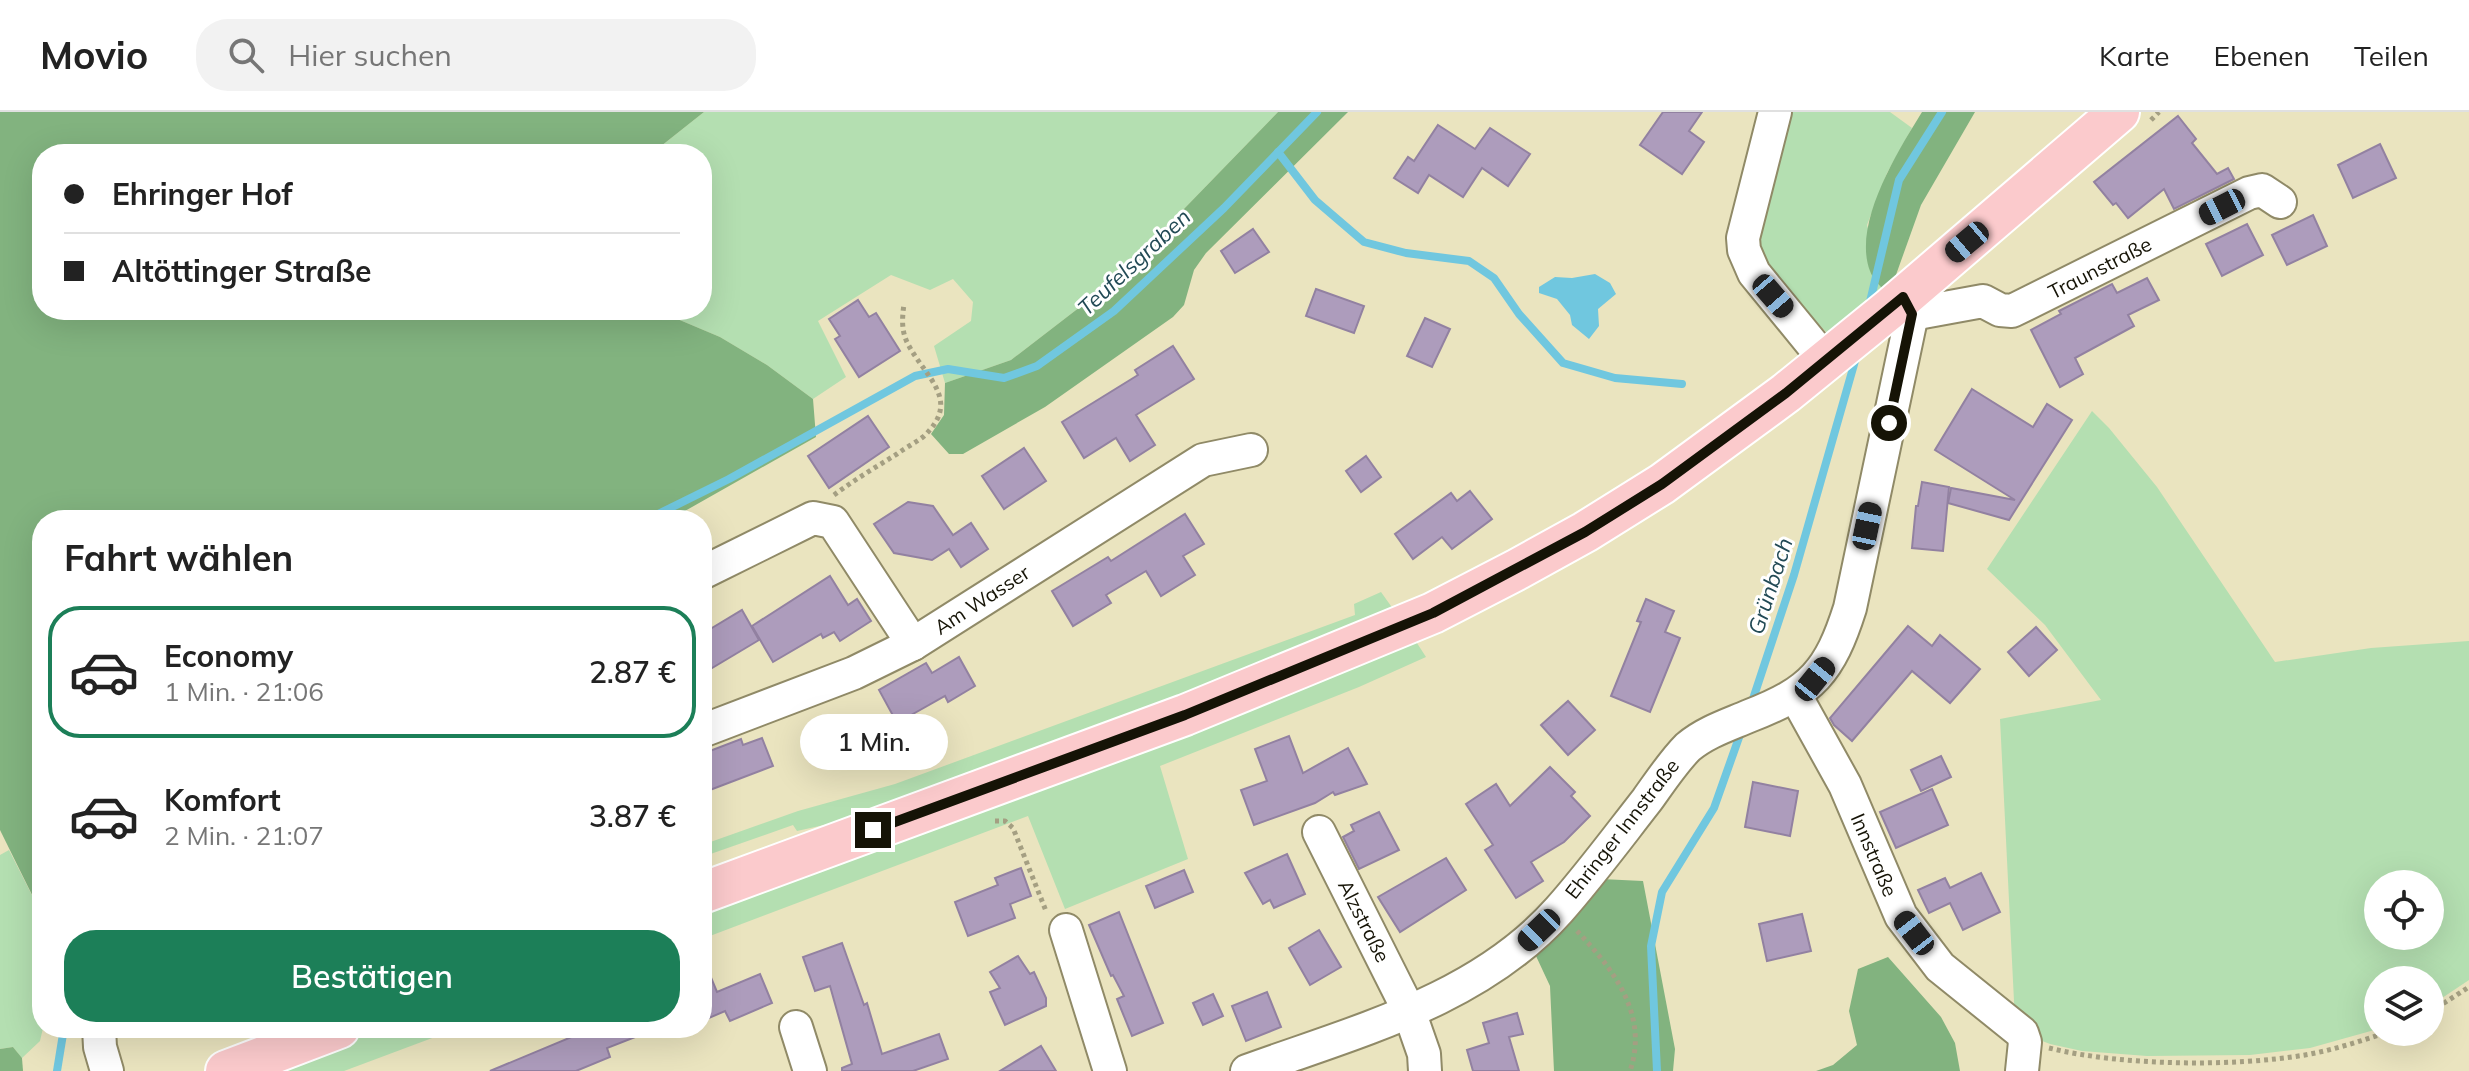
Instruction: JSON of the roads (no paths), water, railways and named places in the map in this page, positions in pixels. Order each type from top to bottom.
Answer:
[{"type":"main road","points":[[712,889],[1185,715],[1433,613],[1572,539],[1662,484],[1903,306],[2119,112]]},
{"type":"main road","points":[[226,1071],[313,1038]]},
{"type":"street","points":[[1775,112],[1743,238],[1744,250],[1754,273],[1833,356]]},
{"type":"street","name":"Traunstraße","points":[[1903,306],[1983,301],[2000,310],[2012,311],[2249,193],[2262,190],[2280,202]]},
{"type":"street","name":"Ehringer Innstraße","points":[[1247,1071],[1447,995],[1494,967],[1518,950],[1558,911],[1609,850],[1680,755],[1695,741],[1795,695],[1815,679],[1828,663],[1850,608],[1903,306]]},
{"type":"street","name":"Am Wasser","points":[[712,727],[869,667],[913,644],[1203,460],[1251,450]]},
{"type":"street","points":[[712,568],[813,518],[833,522],[913,644]]},
{"type":"street","name":"Innstraße","points":[[1795,695],[1845,785],[1901,916],[1940,967],[2022,1033],[2023,1057]]},
{"type":"street","name":"Alzstraße","points":[[1319,832],[1409,1011],[1424,1054],[1425,1071]]},
{"type":"street","points":[[1066,930],[1110,1071]]},
{"type":"street","points":[[796,1027],[810,1071]]},
{"type":"street","points":[[100,1038],[107,1071]]},
{"type":"water","points":[[1595,274],[1610,283],[1616,294],[1598,309],[1599,326],[1589,339],[1572,325],[1570,315],[1557,299],[1539,293],[1539,287],[1555,277]]},
{"type":"waterway","name":"Teufelsgraben","points":[[666,510],[729,479],[915,376],[948,369],[1004,378],[1037,366],[1114,311],[1224,208],[1317,112]]},
{"type":"waterway","name":"Grünbach","points":[[1869,306],[1899,180],[1942,112]]},
{"type":"waterway","points":[[1278,152],[1315,200],[1364,242],[1406,253],[1469,261],[1494,278],[1519,314],[1563,363],[1615,378],[1682,384]]},
{"type":"waterway","name":"Grünbach","points":[[1751,705],[1794,575],[1857,354]]},
{"type":"waterway","name":"Grünbach","points":[[1657,1071],[1651,946],[1662,892],[1714,808],[1742,729]]},
{"type":"waterway","name":"Teufelsgraben","points":[[57,1071],[62,1038]]}]
